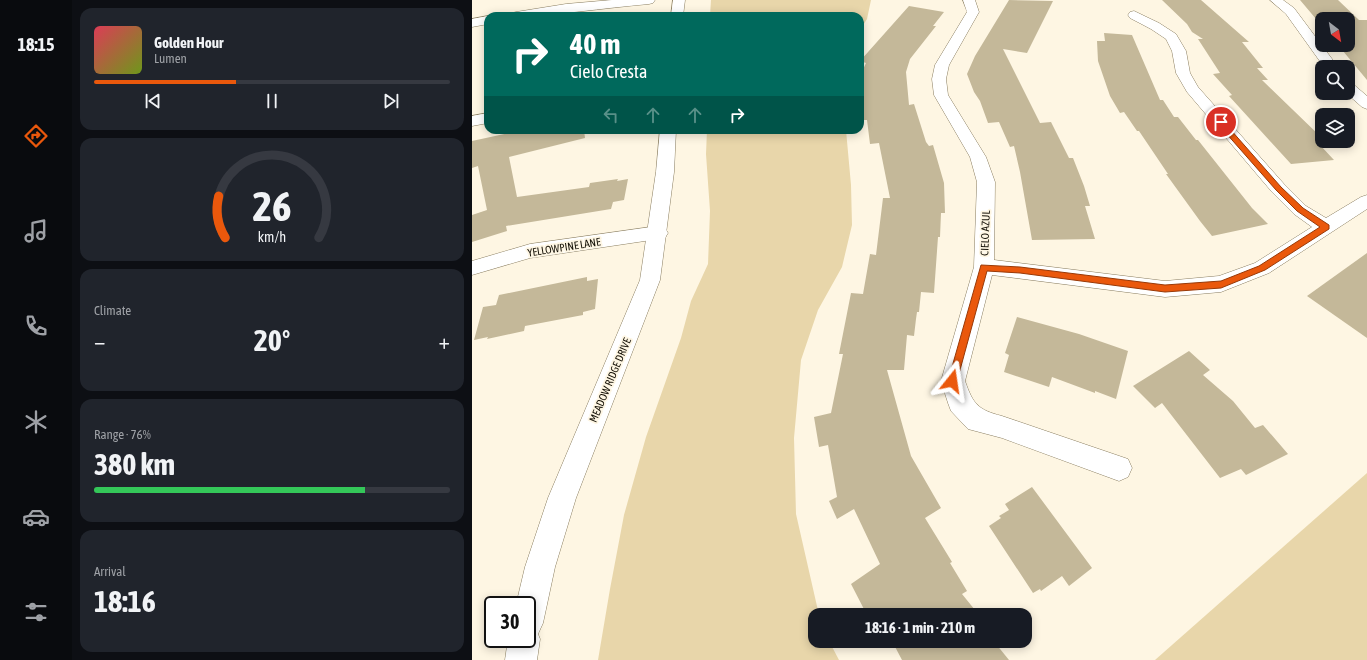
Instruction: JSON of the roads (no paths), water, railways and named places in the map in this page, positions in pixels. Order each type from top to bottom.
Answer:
[{"type":"street","points":[[541,12],[566,8],[649,0]]},
{"type":"street","points":[[678,12],[679,0]]},
{"type":"street","name":"CIELO AZUL","points":[[969,0],[973,12],[942,65],[939,80],[941,95],[978,157],[986,182],[984,267],[952,381],[960,403],[977,421],[1002,428],[1119,468]]},
{"type":"street","points":[[1276,0],[1290,12],[1326,60]]},
{"type":"street","points":[[1134,16],[1155,26],[1171,37],[1179,51],[1183,73],[1192,89],[1278,188],[1300,210],[1326,227]]},
{"type":"street","points":[[472,23],[484,21]]},
{"type":"street","points":[[1355,93],[1367,104]]},
{"type":"street","points":[[472,121],[484,119]]},
{"type":"street","name":"MEADOW RIDGE DRIVE","points":[[533,596],[540,567],[562,498],[650,280],[658,233],[668,134]]},
{"type":"street","points":[[984,267],[1020,270],[1165,289],[1221,284],[1262,268],[1367,201]]},
{"type":"street","name":"YELLOWPINE LANE","points":[[472,268],[530,251],[658,233]]},
{"type":"street","points":[[520,660],[522,648]]}]
